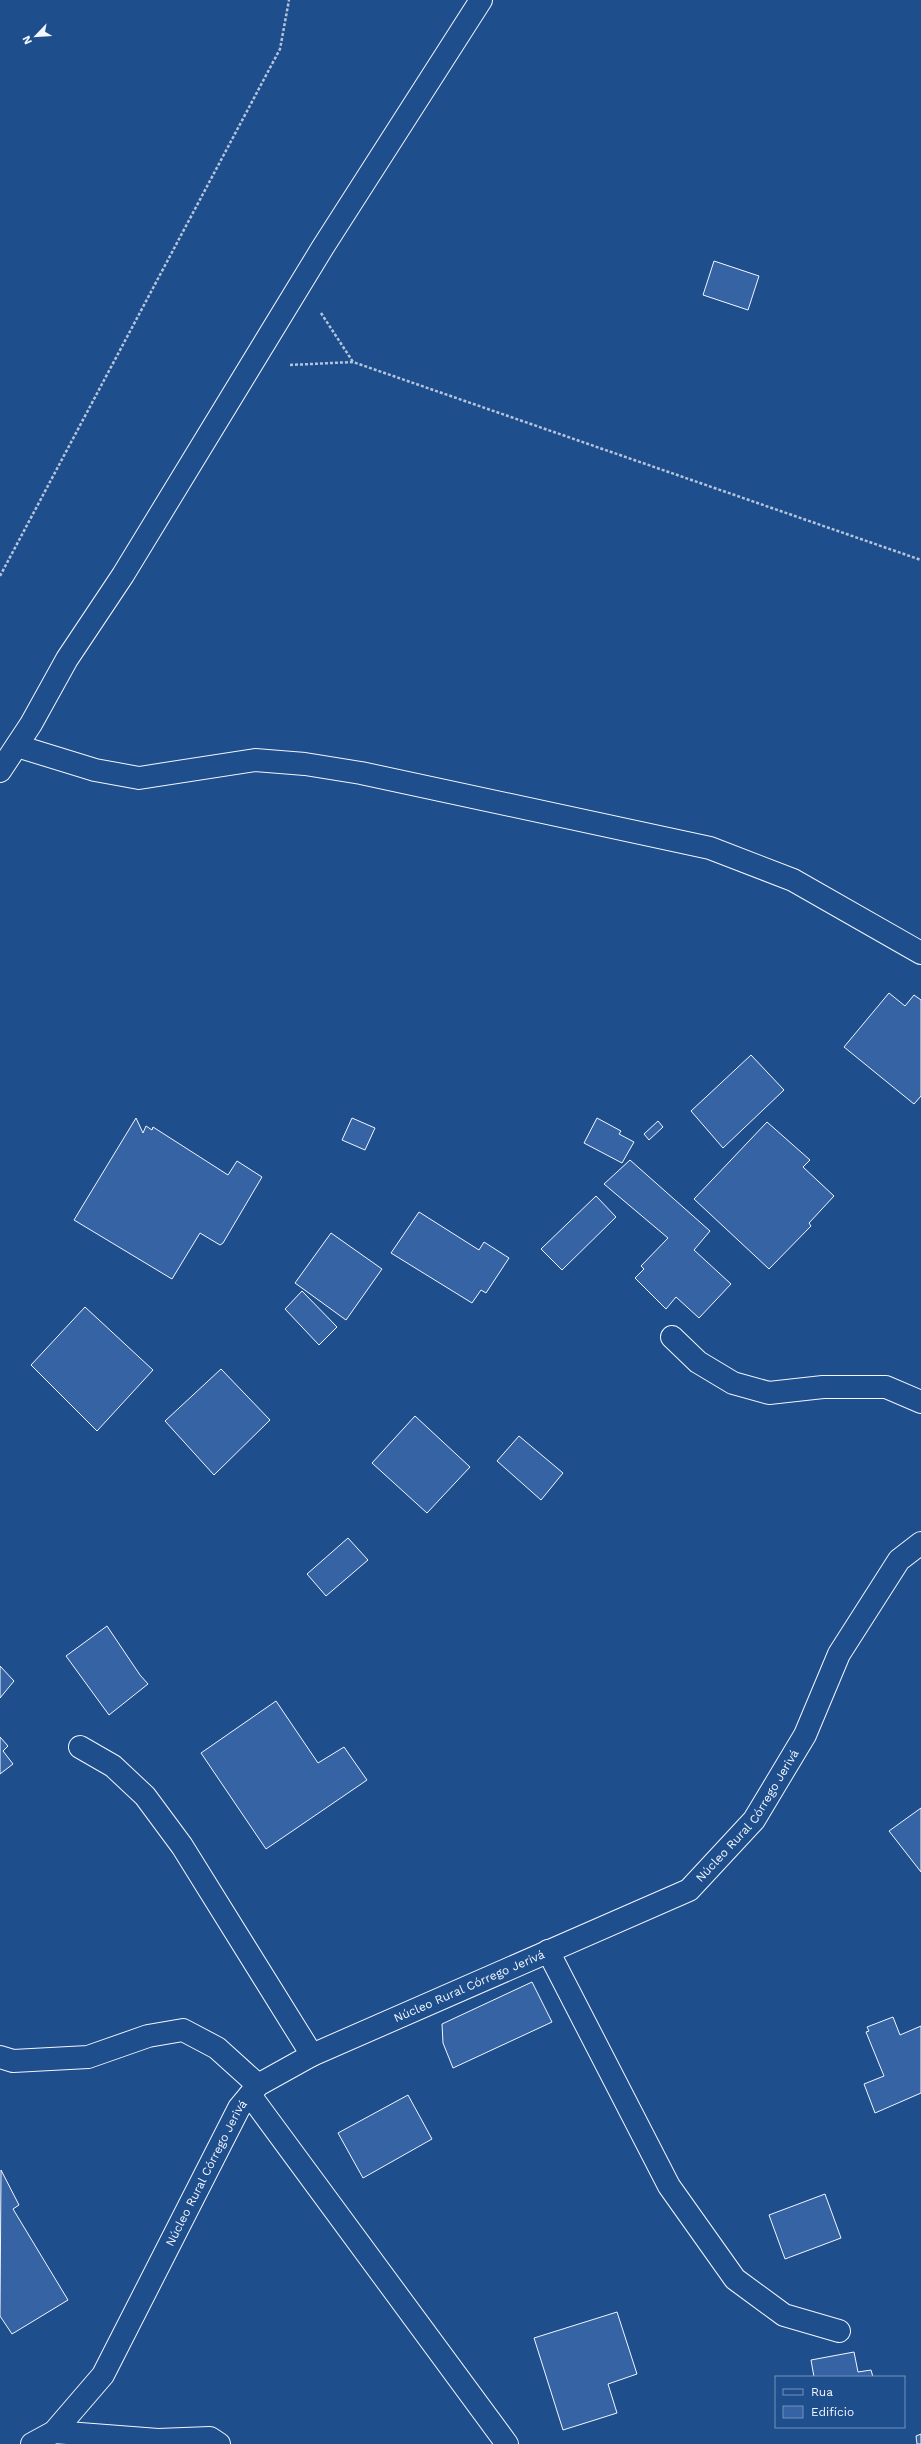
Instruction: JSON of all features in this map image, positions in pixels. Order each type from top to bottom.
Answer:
[{"type":"street","points":[[0,771],[17,746],[67,659],[123,575],[301,283],[481,0]]},
{"type":"street","points":[[17,746],[95,770],[139,778],[255,760],[305,764],[361,773],[710,848],[793,880],[921,953]]},
{"type":"street","points":[[672,1337],[698,1362],[733,1383],[769,1393],[823,1387],[886,1387],[921,1402]]},
{"type":"street","name":"Núcleo Rural Córrego Jerivá","points":[[32,2444],[54,2432],[103,2375],[239,2108],[254,2090],[312,2055],[689,1890],[754,1820],[805,1735],[839,1654],[899,1560],[921,1542]]},
{"type":"street","points":[[80,1748],[112,1766],[145,1796],[182,1846],[312,2055]]},
{"type":"street","points":[[548,1951],[669,2186],[735,2279],[784,2314],[839,2331]]},
{"type":"street","points":[[0,2057],[13,2061],[88,2057],[148,2036],[183,2030],[217,2048],[254,2090],[508,2444]]},
{"type":"street","points":[[54,2432],[158,2440],[210,2438],[219,2444]]},
{"type":"path","points":[[0,576],[280,49],[289,0]]},
{"type":"path","points":[[301,283],[353,362]]},
{"type":"path","points":[[250,367],[353,362],[921,560]]},
{"type":"building","points":[[714,261],[759,276],[748,310],[703,295]]},
{"type":"building","points":[[889,993],[905,1006],[914,995],[921,1000],[921,1096],[914,1104],[844,1047]]},
{"type":"building","points":[[751,1055],[784,1090],[723,1148],[691,1111]]},
{"type":"building","points":[[136,1118],[143,1133],[146,1126],[152,1130],[153,1127],[228,1175],[237,1161],[262,1177],[223,1243],[220,1245],[200,1233],[172,1279],[74,1220]]},
{"type":"building","points":[[352,1118],[375,1128],[365,1150],[342,1140]]},
{"type":"building","points":[[597,1118],[621,1131],[619,1134],[634,1142],[622,1163],[584,1143]]},
{"type":"building","points":[[658,1121],[663,1127],[649,1140],[644,1134]]},
{"type":"building","points":[[767,1122],[810,1160],[803,1167],[834,1196],[809,1223],[811,1226],[769,1269],[694,1199]]},
{"type":"building","points":[[630,1160],[710,1231],[694,1250],[731,1284],[699,1318],[676,1297],[666,1309],[635,1278],[644,1269],[641,1266],[668,1238],[604,1184]]},
{"type":"building","points":[[596,1196],[616,1217],[562,1270],[541,1249]]},
{"type":"building","points":[[419,1212],[479,1250],[484,1242],[509,1258],[486,1293],[481,1290],[472,1303],[391,1253]]},
{"type":"building","points":[[331,1233],[382,1269],[346,1320],[295,1283]]},
{"type":"building","points":[[302,1291],[337,1327],[319,1345],[285,1309]]},
{"type":"building","points":[[85,1307],[153,1370],[97,1431],[31,1365]]},
{"type":"building","points":[[221,1369],[270,1420],[214,1475],[165,1421]]},
{"type":"building","points":[[415,1416],[470,1467],[427,1513],[372,1463]]},
{"type":"building","points":[[519,1436],[563,1473],[541,1500],[497,1461]]},
{"type":"building","points":[[348,1538],[368,1560],[326,1596],[307,1574]]},
{"type":"building","points":[[107,1626],[140,1675],[148,1684],[109,1715],[66,1656]]},
{"type":"building","points":[[0,1666],[14,1681],[0,1698]]},
{"type":"building","points":[[276,1701],[318,1763],[344,1747],[367,1780],[266,1849],[201,1753]]},
{"type":"building","points":[[0,1737],[8,1746],[3,1751],[13,1764],[0,1774]]},
{"type":"building","points":[[921,1808],[921,1872],[889,1831]]},
{"type":"building","points":[[532,1982],[552,2022],[453,2068],[443,2043],[442,2024]]},
{"type":"building","points":[[893,2017],[900,2035],[921,2026],[921,2093],[875,2113],[864,2084],[884,2076],[866,2032],[869,2031],[867,2027]]},
{"type":"building","points":[[408,2095],[432,2139],[363,2178],[338,2133]]},
{"type":"building","points":[[1,2170],[19,2205],[13,2209],[68,2300],[12,2334],[0,2316]]},
{"type":"building","points":[[825,2194],[841,2238],[785,2259],[769,2215]]},
{"type":"building","points":[[617,2312],[637,2374],[608,2384],[617,2413],[563,2430],[534,2338]]},
{"type":"building","points":[[854,2352],[858,2372],[871,2370],[873,2376],[814,2376],[811,2360]]},
{"type":"building","points":[[921,2434],[921,2444],[917,2444],[916,2436]]}]
